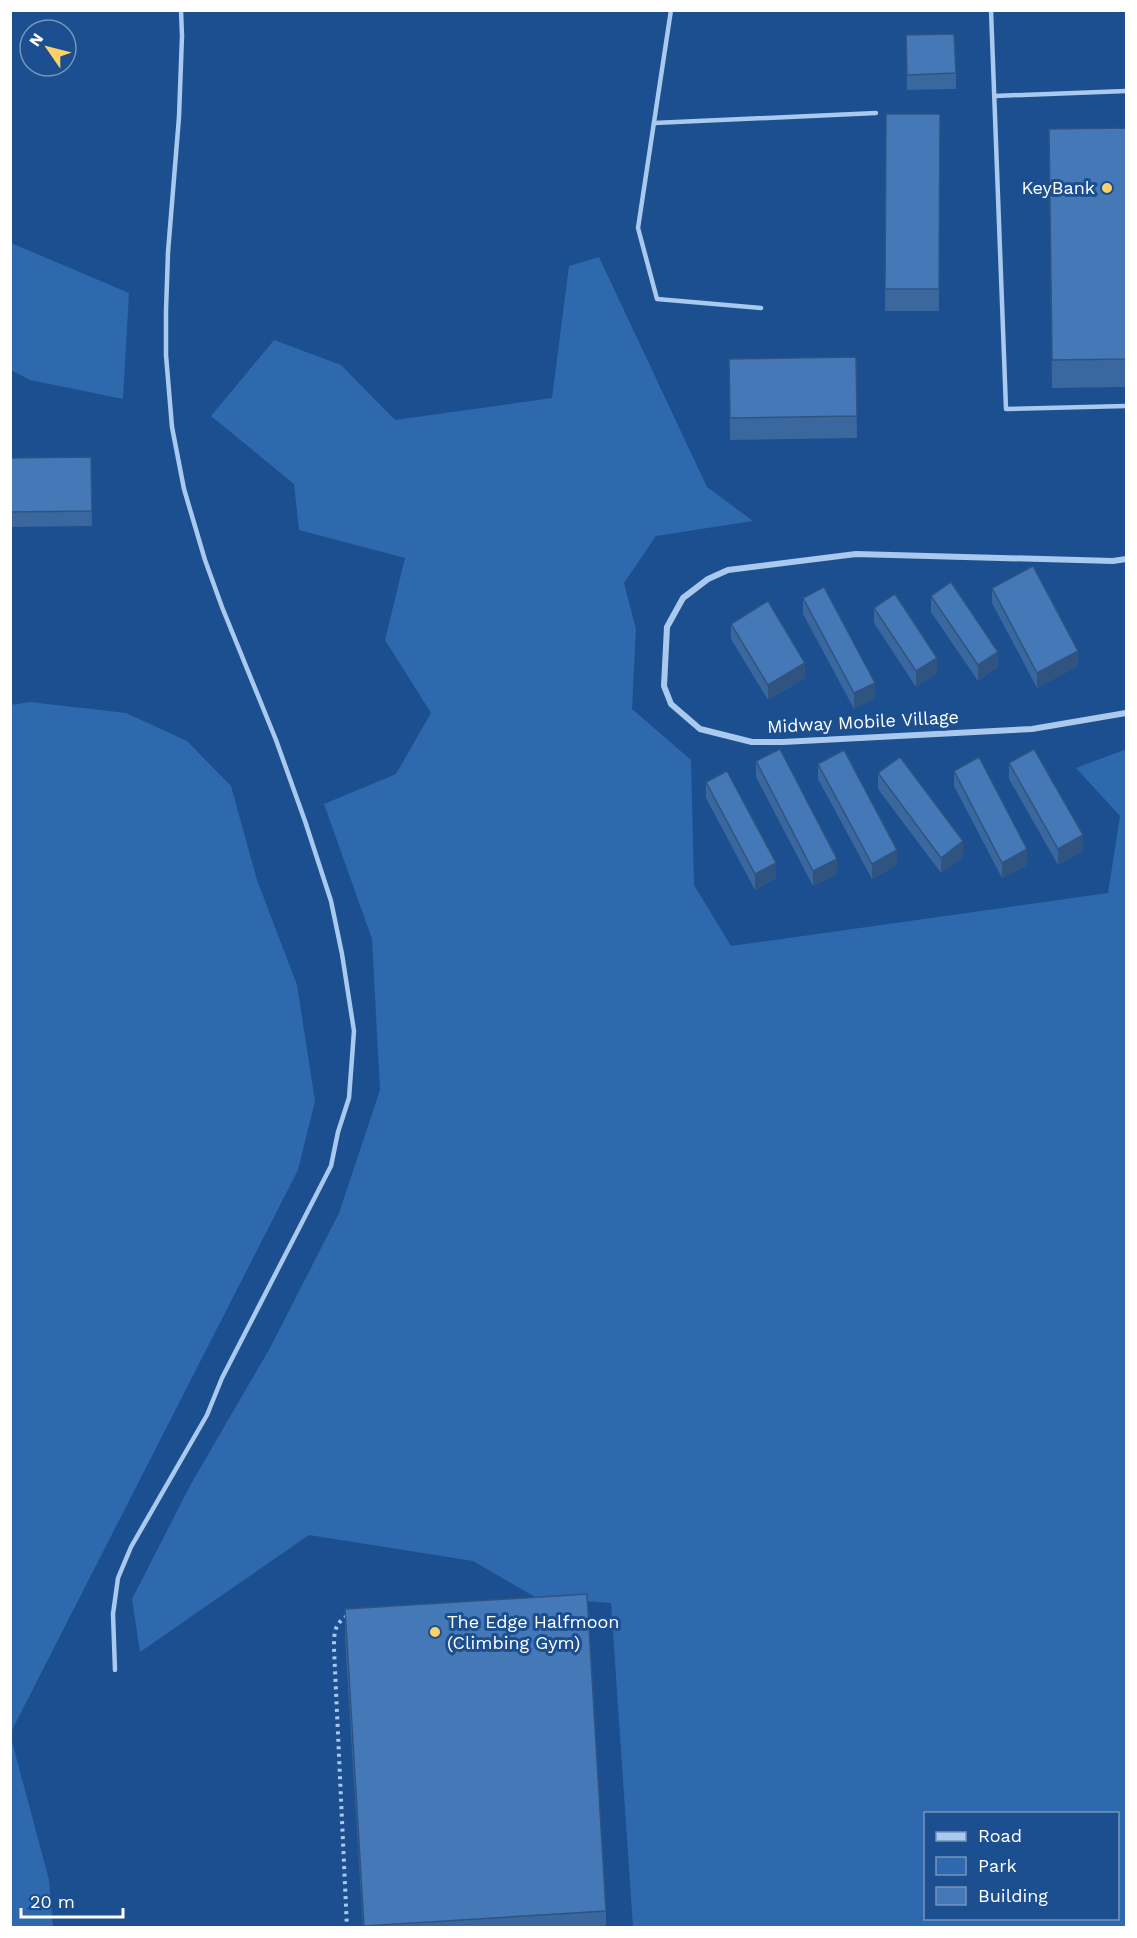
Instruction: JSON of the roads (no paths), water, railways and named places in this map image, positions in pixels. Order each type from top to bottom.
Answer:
[{"type":"street","name":"Midway Mobile Village","points":[[1126,559],[1113,561],[856,554],[728,570],[708,579],[683,598],[667,627],[664,686],[670,704],[700,729],[752,742],[1032,729],[1126,713]]},
{"type":"lane","points":[[115,1670],[113,1614],[118,1578],[131,1547],[207,1415],[222,1378],[331,1166],[338,1132],[349,1098],[354,1031],[331,902],[276,740],[205,560],[184,489],[175,445],[168,389],[166,311],[168,252],[179,117],[181,10]]},
{"type":"lane","points":[[671,10],[638,228],[657,299],[760,308]]},
{"type":"lane","points":[[991,10],[1006,409],[1126,405]]},
{"type":"lane","points":[[994,96],[1126,91]]},
{"type":"lane","points":[[654,123],[876,114]]},
{"type":"place","name":"KeyBank","points":[[1107,188]]},
{"type":"place","name":"The Edge Halfmoon (Climbing Gym)","points":[[435,1632]]}]
